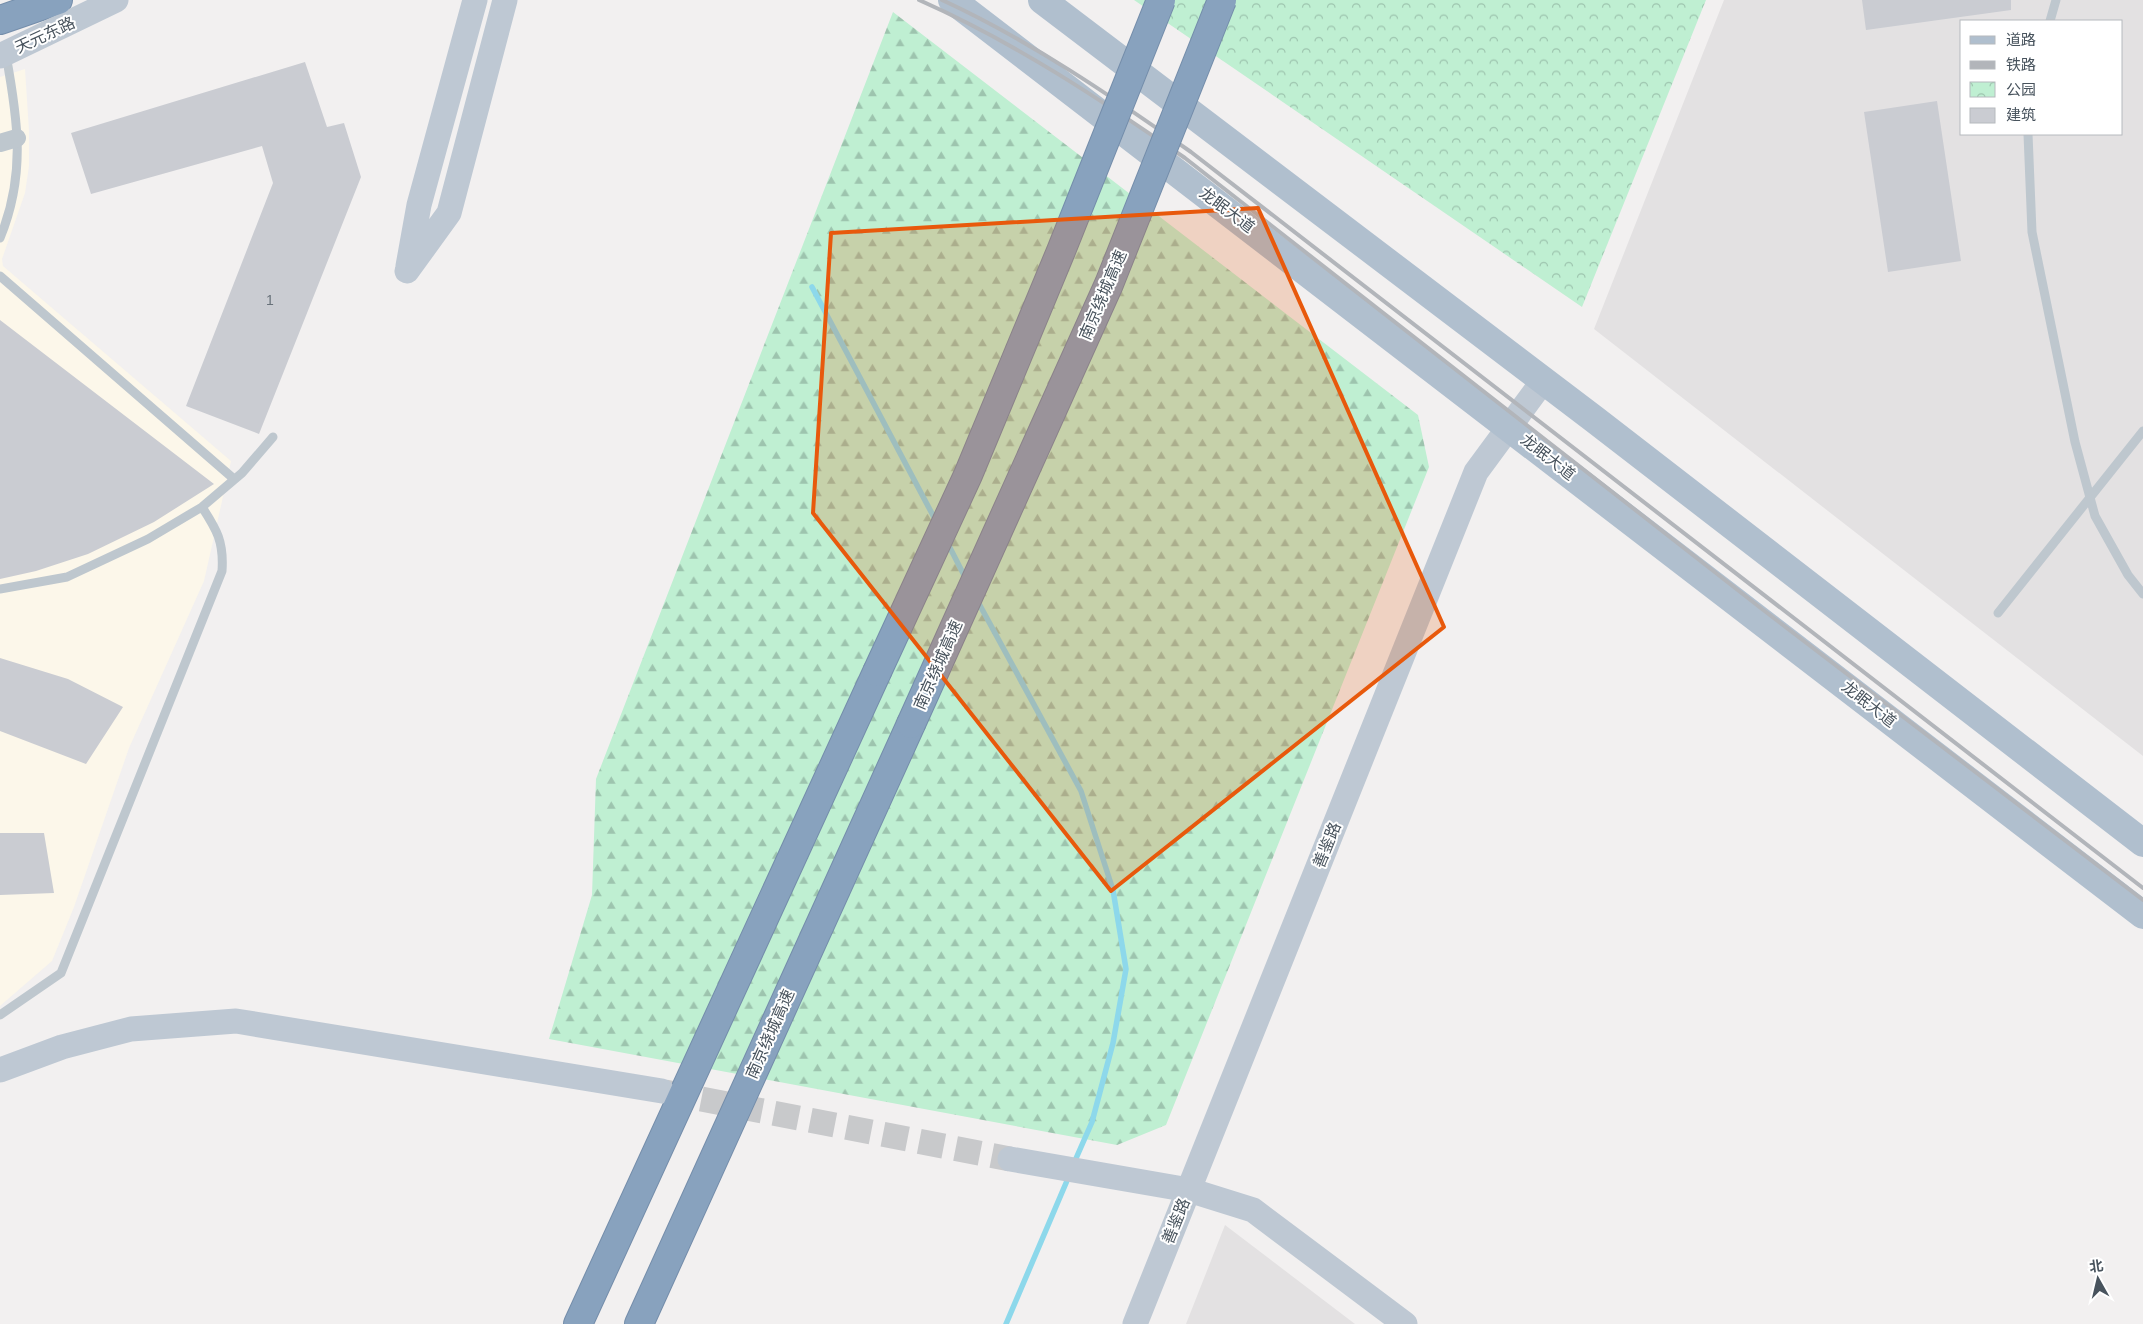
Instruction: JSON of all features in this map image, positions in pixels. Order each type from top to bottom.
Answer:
[{"type":"highway","points":[[578,1324],[968,475],[1065,242],[1161,0]]},
{"type":"highway","name":"南京绕城高速","points":[[639,1324],[1109,284],[1222,0]]},
{"type":"highway","name":"天元东路","points":[[0,20],[50,3]]},
{"type":"main road","name":"龙眠大道","points":[[952,0],[1510,426],[2143,914]]},
{"type":"main road","points":[[1042,0],[1543,380],[2143,843]]},
{"type":"street","name":"天元东路","points":[[50,3],[97,0]]},
{"type":"street","name":"天元东路","points":[[3,55],[116,0]]},
{"type":"street","points":[[467,32],[470,0]]},
{"type":"street","points":[[475,0],[419,204],[408,271],[449,213],[505,0]]},
{"type":"street","points":[[474,118],[502,69],[520,0]]},
{"type":"street","points":[[0,143],[17,138]]},
{"type":"street","name":"善鉴路","points":[[1135,1324],[1476,472],[1543,380]]},
{"type":"street","points":[[0,1070],[62,1047],[131,1029],[236,1021],[662,1091]]},
{"type":"street","points":[[1010,1159],[1189,1190],[1253,1210],[1405,1324]]},
{"type":"lane","points":[[2050,20],[2056,0]]},
{"type":"lane","points":[[0,238],[10,212],[16,187],[17,138],[3,55]]},
{"type":"lane","points":[[2028,135],[2032,232],[2074,442],[2095,516],[2128,576],[2143,594]]},
{"type":"lane","points":[[0,276],[234,479]]},
{"type":"lane","points":[[1998,613],[2143,431]]},
{"type":"lane","points":[[0,589],[67,576],[148,539],[202,507],[234,479],[273,437]]},
{"type":"lane","points":[[0,1015],[61,973],[222,570],[223,552],[218,531],[202,507]]},
{"type":"highlighted area","points":[[1258,208],[1444,627],[1111,891],[813,513],[831,233]]},
{"type":"shaded area","points":[[1724,0],[2143,0],[2143,756],[1594,329]]},
{"type":"shaded area","points":[[25,69],[29,166],[25,193],[2,259],[3,266],[231,461],[204,581],[129,748],[74,907],[52,961],[0,1006],[0,77]]},
{"type":"shaded area","points":[[1225,1225],[1355,1324],[1186,1324]]},
{"type":"green space","points":[[1134,0],[1706,0],[1582,307]]},
{"type":"green space","points":[[893,12],[1418,415],[1429,467],[1166,1125],[1117,1145],[549,1039],[592,895],[596,779]]},
{"type":"building","points":[[1862,0],[2011,0],[2011,10],[1866,30]]},
{"type":"building","points":[[305,62],[327,127],[344,123],[361,177],[259,434],[186,406],[273,183],[262,146],[91,194],[71,133]]},
{"type":"building","points":[[1937,101],[1961,261],[1888,272],[1864,112]]},
{"type":"building","points":[[0,320],[214,484],[154,522],[88,554],[36,571],[0,579]]},
{"type":"building","points":[[0,658],[68,679],[123,707],[86,764],[0,731]]},
{"type":"building","points":[[0,833],[44,833],[54,893],[0,895]]},
{"type":"waterway","points":[[812,287],[937,523]]},
{"type":"waterway","points":[[947,542],[967,581]]},
{"type":"waterway","points":[[977,600],[1081,791],[1113,890],[1126,969],[1113,1043],[1092,1122],[1074,1163]]},
{"type":"waterway","points":[[1006,1324],[1069,1176]]},
{"type":"tunnel","points":[[665,1092],[1010,1159]]},
{"type":"railway","points":[[919,0],[989,34],[1056,73],[1121,114],[1185,158],[1762,609],[2143,900]]},
{"type":"railway","points":[[942,0],[1039,51],[1101,90],[1191,152],[2143,888]]}]
